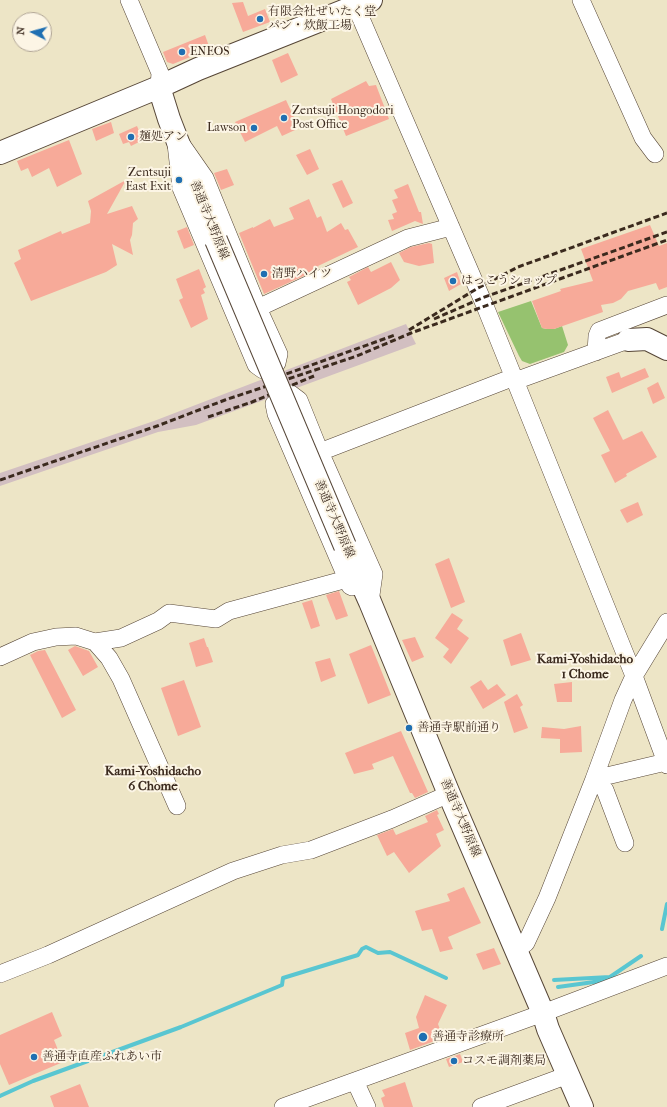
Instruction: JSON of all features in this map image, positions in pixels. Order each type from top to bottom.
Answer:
[{"type":"main road","points":[[0,153],[360,2]]},
{"type":"main road","name":"善通寺大野原線","points":[[159,87],[168,120],[216,240],[582,1107]]},
{"type":"main road","points":[[628,340],[647,339],[667,349]]},
{"type":"street","points":[[129,0],[158,67],[160,73],[159,87]]},
{"type":"street","points":[[581,0],[643,138],[655,154]]},
{"type":"street","points":[[360,2],[634,676],[667,764],[594,779]]},
{"type":"street","points":[[175,135],[205,178],[258,308],[279,354],[277,363],[263,370],[256,364],[181,188],[175,135]]},
{"type":"street","points":[[258,308],[408,238],[451,227]]},
{"type":"street","points":[[596,352],[597,336],[600,331],[667,305]]},
{"type":"street","points":[[320,452],[514,379],[628,340]]},
{"type":"street","points":[[292,394],[299,400],[320,452],[374,574],[370,602],[350,586],[276,414],[274,404],[292,394]]},
{"type":"street","points":[[0,657],[33,642],[56,637],[76,636],[95,642],[121,638],[158,621],[169,613],[216,619],[229,611],[347,579]]},
{"type":"street","points":[[516,950],[526,943],[531,934],[594,779],[623,700],[634,676],[667,622]]},
{"type":"street","points":[[95,642],[109,658],[121,679],[177,806]]},
{"type":"street","points":[[594,779],[605,790],[625,843]]},
{"type":"street","points":[[0,974],[48,955],[233,870],[282,855],[311,850],[392,819],[449,794]]},
{"type":"street","points":[[283,1107],[543,1013],[667,966]]},
{"type":"street","points":[[481,1107],[568,1075]]},
{"type":"street","points":[[355,1081],[367,1107]]},
{"type":"shaded area","points":[[406,324],[416,344],[196,425],[158,432],[0,486],[0,473],[154,421]]},
{"type":"green space","points":[[531,301],[542,328],[554,329],[562,326],[568,345],[564,352],[530,364],[522,361],[498,312]]},
{"type":"building","points":[[243,2],[248,16],[265,9],[270,22],[243,32],[232,3]]},
{"type":"building","points":[[205,35],[210,49],[173,64],[167,62],[163,52]]},
{"type":"building","points":[[288,53],[298,75],[281,83],[272,60]]},
{"type":"building","points":[[366,81],[369,86],[376,85],[389,119],[346,136],[331,99]]},
{"type":"building","points":[[286,100],[296,122],[292,124],[295,130],[282,136],[277,126],[245,142],[235,122]]},
{"type":"building","points":[[111,122],[114,133],[96,141],[92,129]]},
{"type":"building","name":"麺処アン","points":[[137,126],[143,140],[131,146],[129,142],[123,144],[119,134]]},
{"type":"building","points":[[69,140],[82,174],[57,187],[49,168],[32,177],[28,168],[21,171],[17,161]]},
{"type":"building","points":[[310,149],[319,169],[307,175],[296,155]]},
{"type":"building","points":[[227,169],[234,185],[221,190],[214,173]]},
{"type":"building","points":[[126,180],[107,214],[132,206],[138,219],[133,223],[130,240],[133,255],[112,244],[117,265],[106,272],[31,301],[14,263],[21,259],[18,250],[61,231],[62,234],[90,223],[91,211],[88,201]]},
{"type":"building","points":[[342,180],[353,203],[343,208],[332,184]]},
{"type":"building","points":[[408,184],[419,212],[421,212],[423,224],[415,221],[392,231],[388,220],[394,219],[392,214],[397,212],[392,200],[398,198],[394,190]]},
{"type":"building","points":[[309,199],[317,218],[321,216],[327,232],[341,223],[345,230],[348,229],[358,247],[318,266],[319,269],[264,294],[239,233],[253,228],[270,219],[274,227],[294,219],[289,208]]},
{"type":"building","points":[[650,225],[659,246],[667,243],[667,287],[659,290],[656,283],[628,291],[621,299],[613,303],[601,305],[603,312],[554,329],[542,328],[532,301],[561,291],[560,289],[593,281],[581,249]]},
{"type":"building","points":[[187,227],[194,245],[184,249],[177,231]]},
{"type":"building","points":[[429,243],[432,244],[434,263],[419,266],[404,262],[399,253],[411,247]]},
{"type":"building","points":[[391,262],[400,280],[391,288],[358,305],[347,282],[351,280],[349,277],[368,267],[371,272]]},
{"type":"building","points":[[199,269],[206,287],[203,289],[205,293],[201,295],[208,319],[191,328],[179,300],[183,298],[176,279]]},
{"type":"building","name":"はっこうショップ","points":[[457,272],[461,284],[449,291],[444,278]]},
{"type":"building","points":[[645,368],[649,377],[612,393],[606,377],[619,372],[621,378]]},
{"type":"building","points":[[658,382],[665,398],[653,404],[647,388]]},
{"type":"building","points":[[608,410],[623,440],[642,431],[657,457],[626,474],[627,476],[615,483],[601,455],[610,451],[593,418]]},
{"type":"building","points":[[638,502],[643,515],[627,523],[620,510]]},
{"type":"building","points":[[449,558],[465,602],[451,608],[435,564]]},
{"type":"building","points":[[339,591],[348,616],[336,620],[326,595]]},
{"type":"building","points":[[312,600],[320,626],[311,629],[302,603]]},
{"type":"building","points":[[452,613],[463,620],[457,629],[469,638],[451,664],[443,657],[449,649],[435,638]]},
{"type":"building","points":[[521,633],[531,660],[511,666],[503,640]]},
{"type":"building","points":[[415,637],[424,657],[412,662],[402,640]]},
{"type":"building","points":[[204,638],[213,662],[196,667],[189,643]]},
{"type":"building","points":[[371,645],[391,695],[368,704],[349,654]]},
{"type":"building","points":[[75,646],[89,651],[98,667],[83,676],[68,650]]},
{"type":"building","points":[[45,650],[76,710],[62,718],[30,655],[38,651]]},
{"type":"building","points":[[330,658],[336,676],[321,682],[315,662]]},
{"type":"building","points":[[184,680],[201,727],[178,736],[161,688]]},
{"type":"building","points":[[481,680],[488,690],[497,684],[506,695],[483,709],[470,687]]},
{"type":"building","points":[[572,682],[572,702],[557,702],[554,684]]},
{"type":"building","points":[[517,694],[523,705],[520,707],[528,728],[514,733],[504,702]]},
{"type":"building","points":[[581,726],[582,752],[560,753],[560,739],[541,738],[542,727],[564,729]]},
{"type":"building","points":[[401,731],[428,792],[415,798],[412,793],[410,793],[393,756],[372,764],[374,769],[354,774],[345,753]]},
{"type":"building","points":[[437,810],[439,814],[437,815],[444,830],[436,834],[441,846],[409,873],[394,852],[387,856],[377,835],[393,829],[396,835],[428,822],[425,816]]},
{"type":"building","points":[[464,887],[481,923],[448,937],[453,949],[440,952],[432,929],[422,931],[415,911],[450,901],[447,894]]},
{"type":"building","points":[[494,948],[501,964],[483,970],[476,954]]},
{"type":"building","points":[[425,995],[447,1005],[438,1024],[443,1038],[410,1050],[405,1033],[419,1028],[416,1017]]},
{"type":"building","points":[[52,1012],[62,1036],[54,1040],[63,1062],[9,1085],[0,1064],[0,1035]]},
{"type":"building","points":[[460,1054],[463,1062],[449,1067],[446,1059]]},
{"type":"building","points":[[405,1082],[413,1107],[384,1107],[381,1098],[385,1096],[382,1090]]},
{"type":"building","points":[[80,1084],[89,1107],[54,1107],[50,1096]]},
{"type":"waterway","points":[[662,929],[667,904]]},
{"type":"waterway","points":[[0,1096],[33,1081],[181,1027],[282,985],[283,978],[358,955],[362,949],[366,947],[378,953],[390,952],[446,978]]},
{"type":"waterway","points":[[554,980],[610,977],[641,956]]},
{"type":"waterway","points":[[558,987],[601,981],[607,978]]},
{"type":"railway","points":[[409,330],[478,288],[518,267],[667,213]]},
{"type":"railway","points":[[434,319],[482,298],[667,232]]},
{"type":"railway","points":[[0,480],[157,426],[225,400],[357,356],[411,333],[667,240]]},
{"type":"railway","points":[[278,377],[395,335]]},
{"type":"railway","points":[[208,417],[252,402],[314,376]]},
{"type":"place","name":"有限会社ぜいたく堂 パン・炊飯工場","points":[[260,19]]},
{"type":"place","name":"ENEOS","points":[[182,52]]},
{"type":"place","name":"Zentsuji Hongodori Post Office","points":[[284,118]]},
{"type":"place","name":"Lawson","points":[[254,128]]},
{"type":"place","name":"麺処アン","points":[[131,137]]},
{"type":"place","name":"Zentsuji East Exit","points":[[179,180]]},
{"type":"place","name":"清野ハイツ","points":[[264,274]]},
{"type":"place","name":"はっこうショップ","points":[[453,281]]},
{"type":"place","name":"善通寺駅前通り","points":[[409,728]]},
{"type":"place","name":"善通寺診療所","points":[[423,1037]]},
{"type":"place","name":"善通寺直産ふれあい市","points":[[34,1057]]},
{"type":"place","name":"コスモ調剤薬局","points":[[454,1061]]},
{"type":"district","name":"Kami-Yoshidacho 1 Chome","points":[[585,668]]},
{"type":"district","name":"Kami-Yoshidacho 6 Chome","points":[[153,780]]}]
